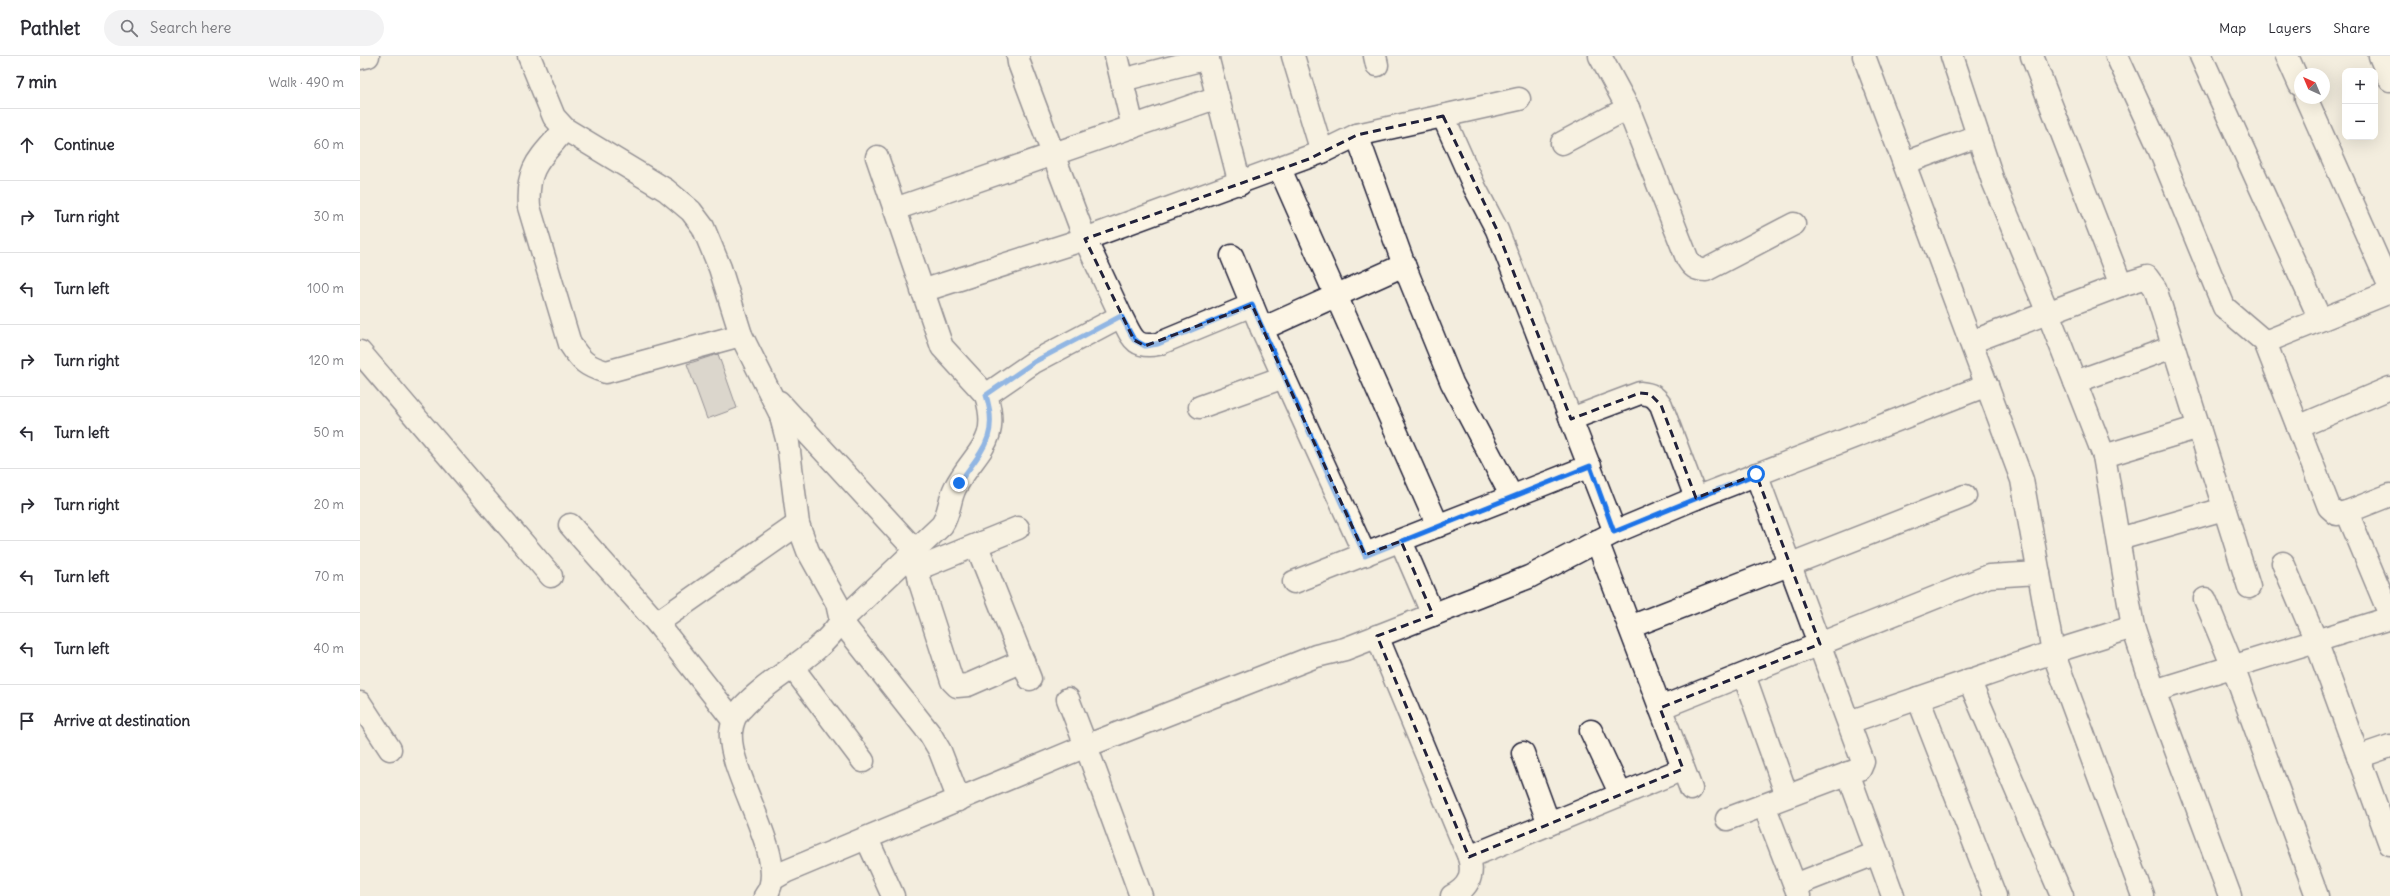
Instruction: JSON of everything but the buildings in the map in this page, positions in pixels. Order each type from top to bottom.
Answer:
[{"type":"street","points":[[360,58],[368,56]]},
{"type":"street","points":[[529,56],[554,117],[565,129],[666,190],[691,211],[710,241],[741,335],[773,395],[788,443],[798,524],[808,551],[837,603],[842,621],[930,734],[940,751],[959,800]]},
{"type":"street","points":[[1018,56],[1085,239],[1121,316],[1134,340],[1145,346],[1158,344],[1252,305]]},
{"type":"street","points":[[1116,56],[1133,127]]},
{"type":"street","points":[[1293,56],[1322,152]]},
{"type":"street","points":[[1600,56],[1628,108],[1686,258],[1692,266],[1698,270],[1706,270],[1794,224]]},
{"type":"street","points":[[1864,56],[2022,480],[2053,652],[2143,896]]},
{"type":"street","points":[[1952,56],[1993,181],[2048,313],[2104,456],[2133,627],[2154,691],[2230,896]]},
{"type":"street","points":[[2032,56],[2121,285]]},
{"type":"street","points":[[2117,56],[2156,141],[2224,307],[2265,342],[2329,507],[2337,514],[2347,512],[2390,494]]},
{"type":"street","points":[[2201,56],[2320,319]]},
{"type":"street","points":[[2287,56],[2294,72]]},
{"type":"street","points":[[2380,56],[2390,80]]},
{"type":"street","points":[[1122,80],[1208,57],[1240,184]]},
{"type":"street","points":[[894,209],[1053,152],[1133,127],[1218,97]]},
{"type":"street","points":[[922,291],[1085,239],[1240,184],[1322,152],[1357,135],[1520,99]]},
{"type":"street","points":[[2309,104],[2390,287]]},
{"type":"street","points":[[1562,143],[1628,108]]},
{"type":"street","points":[[1443,116],[1475,188],[1497,230],[1590,466],[1606,536],[1630,627],[1691,789]]},
{"type":"street","points":[[565,129],[532,169],[528,189],[529,207],[570,344],[579,358],[590,367],[606,372],[741,335]]},
{"type":"street","points":[[1357,135],[1404,265],[1452,383],[1512,497]]},
{"type":"street","points":[[1904,163],[1978,136]]},
{"type":"street","points":[[769,887],[766,842],[733,755],[731,733],[733,720],[746,703],[793,668],[832,635],[842,621],[916,560],[942,526],[951,508],[956,488],[987,442],[992,419],[986,395],[942,347],[877,157]]},
{"type":"street","points":[[1280,169],[1438,526]]},
{"type":"street","points":[[1232,256],[1262,329],[1365,556]]},
{"type":"street","points":[[1262,329],[1404,265]]},
{"type":"street","points":[[1971,342],[2121,285],[2147,277],[2155,288],[2249,587]]},
{"type":"street","points":[[2265,342],[2390,292]]},
{"type":"street","points":[[986,395],[1034,362],[1121,316]]},
{"type":"street","points":[[2075,382],[2173,347]]},
{"type":"street","points":[[360,352],[551,576]]},
{"type":"street","points":[[1200,407],[1284,377]]},
{"type":"street","points":[[769,887],[787,871],[867,839],[1086,746],[1316,656],[1377,636],[1528,578],[1606,536],[1696,498],[1987,385]]},
{"type":"street","points":[[2298,427],[2390,388]]},
{"type":"street","points":[[1572,418],[1640,394],[1650,394],[1656,398],[1661,405],[1696,498]]},
{"type":"street","points":[[773,395],[916,560],[952,681],[957,686],[968,685],[1027,670],[977,546]]},
{"type":"street","points":[[2104,456],[2199,427]]},
{"type":"street","points":[[1294,582],[1365,556],[1401,540],[1590,466]]},
{"type":"street","points":[[1727,819],[1860,769],[1863,762],[1791,564],[1756,474]]},
{"type":"street","points":[[1630,627],[1964,496]]},
{"type":"street","points":[[2118,539],[2224,508]]},
{"type":"street","points":[[2347,512],[2390,615]]},
{"type":"street","points":[[657,623],[798,524]]},
{"type":"street","points":[[570,525],[657,623],[733,720]]},
{"type":"street","points":[[916,560],[977,546],[1018,528]]},
{"type":"street","points":[[1401,540],[1433,614]]},
{"type":"street","points":[[2284,563],[2316,641],[2390,844]]},
{"type":"street","points":[[1660,708],[1989,576],[2039,573]]},
{"type":"street","points":[[2205,599],[2233,667],[2317,896]]},
{"type":"street","points":[[2154,691],[2390,618]]},
{"type":"street","points":[[1849,722],[2053,652],[2133,627]]},
{"type":"street","points":[[1377,636],[1469,857],[1472,871],[1469,880],[1461,891],[1452,896]]},
{"type":"street","points":[[793,668],[864,761]]},
{"type":"street","points":[[1744,675],[1787,796]]},
{"type":"street","points":[[1970,680],[2062,896]]},
{"type":"street","points":[[1918,698],[1995,896]]},
{"type":"street","points":[[1068,699],[1141,896]]},
{"type":"street","points":[[360,703],[390,748]]},
{"type":"street","points":[[1591,731],[1621,795]]},
{"type":"street","points":[[2358,757],[2390,746]]},
{"type":"street","points":[[1523,753],[1549,824]]},
{"type":"street","points":[[1469,857],[1683,769]]},
{"type":"street","points":[[1848,773],[1893,896]]},
{"type":"street","points":[[1764,805],[1797,890],[1877,853]]},
{"type":"street","points":[[867,839],[893,896]]},
{"type":"highlighted area","points":[[1443,116],[1497,230],[1571,419],[1640,393],[1650,394],[1661,405],[1696,498],[1756,474],[1820,644],[1660,708],[1683,769],[1469,857],[1377,636],[1433,615],[1401,541],[1365,555],[1252,305],[1145,346],[1134,340],[1085,239],[1309,159],[1357,135]]},
{"type":"route","points":[[959,483],[987,442],[992,419],[986,395],[1034,362],[1121,316],[1134,340],[1145,346],[1158,344],[1252,305],[1365,556],[1590,466],[1614,532],[1756,474]]}]
